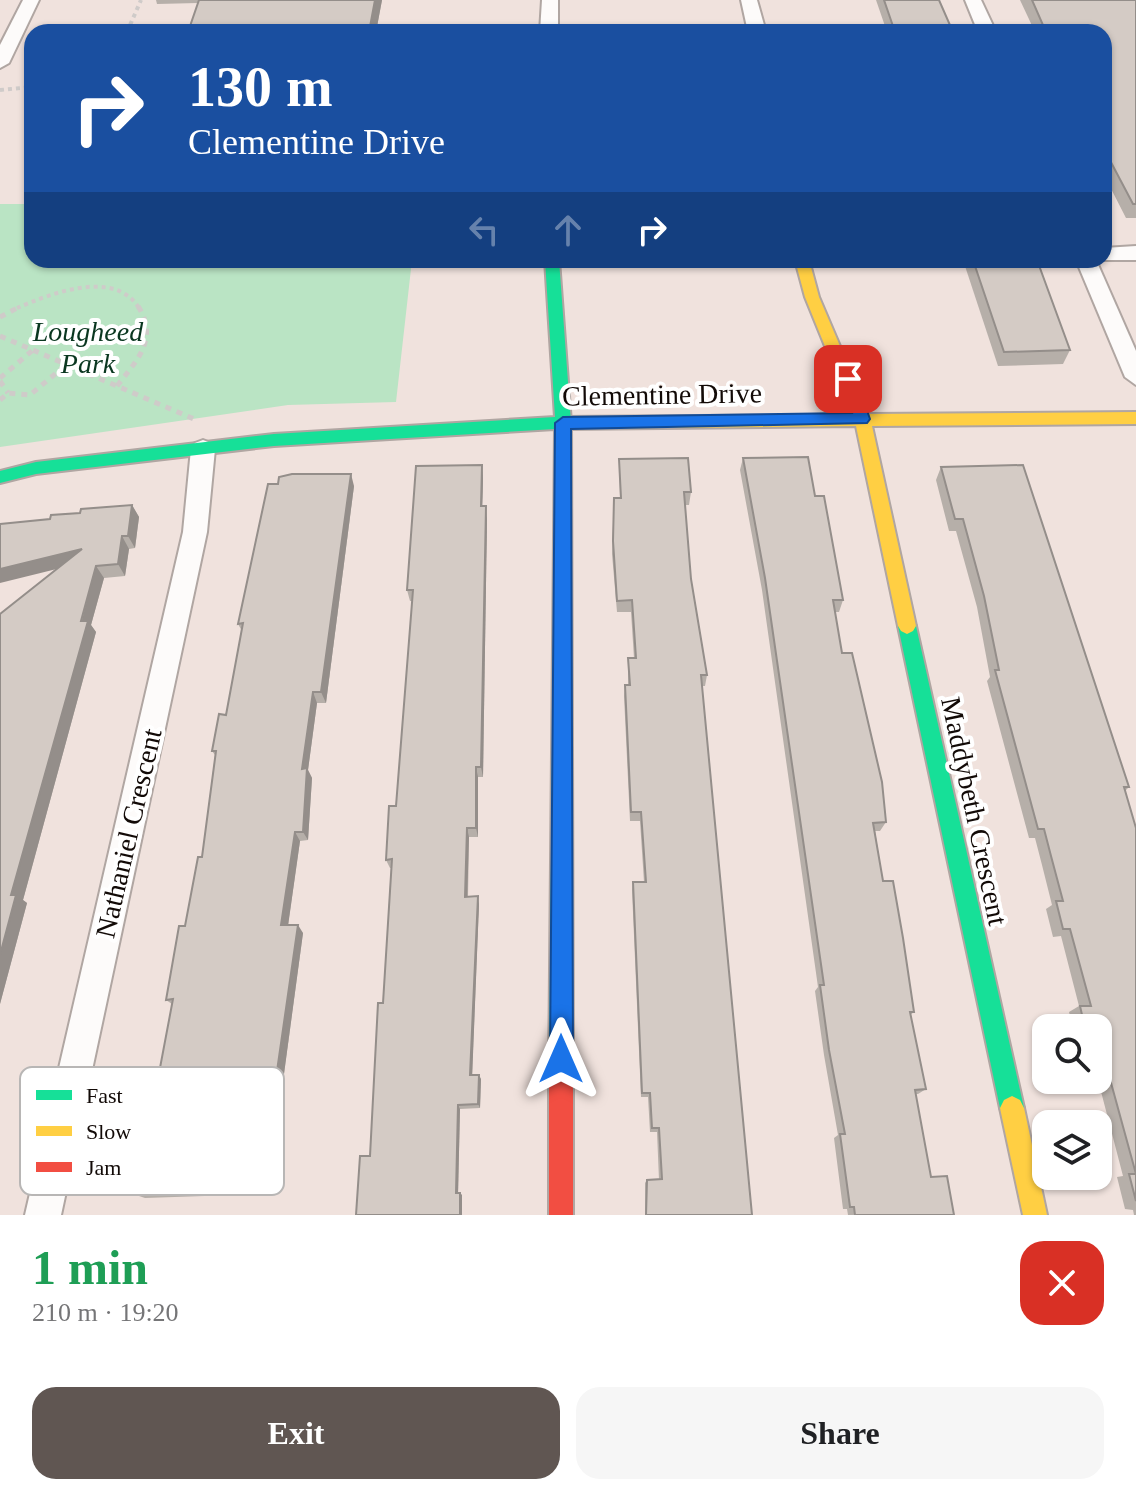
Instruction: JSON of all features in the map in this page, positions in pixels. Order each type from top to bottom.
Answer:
[{"type":"street","points":[[0,63],[31,0]]},
{"type":"street","points":[[549,24],[550,0]]},
{"type":"street","points":[[749,0],[755,24]]},
{"type":"street","points":[[973,0],[984,24]]},
{"type":"street","points":[[1112,254],[1136,253]]},
{"type":"street","points":[[553,268],[563,423],[561,1215]]},
{"type":"street","name":"Maddybeth Crescent","points":[[803,268],[805,279],[843,363],[862,419],[1035,1215]]},
{"type":"street","points":[[1089,268],[1136,377]]},
{"type":"street","name":"Clementine Drive","points":[[0,477],[36,468],[274,440],[563,423],[1136,418]]},
{"type":"street","name":"Nathaniel Crescent","points":[[76,1067],[195,532],[203,449]]},
{"type":"street","name":"Nathaniel Crescent","points":[[43,1215],[47,1195]]},
{"type":"path","points":[[130,24],[141,0]]},
{"type":"path","points":[[0,90],[24,88]]},
{"type":"path","points":[[0,317],[27,301],[65,289],[95,287],[123,293],[142,309],[149,330],[144,351],[117,386]]},
{"type":"path","points":[[0,336],[205,424],[203,449]]},
{"type":"path","points":[[8,393],[0,379],[33,350]]},
{"type":"path","points":[[0,400],[8,393],[30,395],[67,364]]},
{"type":"green space","name":"Lougheed Park","points":[[0,204],[24,204],[24,268],[411,268],[396,402],[288,405],[0,447]]},
{"type":"building","points":[[199,0],[375,0],[370,24],[191,24]]},
{"type":"building","points":[[884,0],[939,0],[950,24],[892,24]]},
{"type":"building","points":[[1032,0],[1136,0],[1136,204],[1133,204],[1112,164],[1112,24],[1042,24]]},
{"type":"building","points":[[976,268],[1040,268],[1070,350],[1004,352]]},
{"type":"building","points":[[808,457],[815,496],[824,496],[843,600],[833,600],[842,653],[852,653],[882,782],[886,822],[873,823],[883,881],[893,881],[903,938],[914,1012],[910,1012],[926,1089],[915,1090],[931,1177],[947,1176],[954,1215],[855,1215],[854,1207],[850,1207],[840,1134],[845,1134],[820,985],[824,985],[765,578],[743,458]]},
{"type":"building","points":[[688,458],[691,492],[684,492],[691,579],[707,675],[701,675],[752,1215],[646,1215],[647,1180],[662,1179],[659,1128],[652,1128],[650,1093],[642,1093],[633,882],[646,882],[641,812],[631,812],[625,685],[630,685],[628,658],[636,658],[632,600],[617,601],[614,498],[621,498],[619,459]]},
{"type":"building","points":[[482,465],[481,506],[486,506],[481,767],[476,767],[476,828],[467,828],[465,897],[478,896],[470,1075],[479,1075],[478,1104],[458,1105],[456,1193],[460,1193],[460,1215],[356,1215],[360,1156],[370,1156],[378,1003],[383,1003],[392,859],[386,860],[389,806],[396,806],[413,590],[407,590],[416,466]]},
{"type":"building","points":[[1023,465],[1129,787],[1124,787],[1136,828],[1136,1174],[1112,1086],[1112,1014],[1082,1014],[1080,1006],[1091,1006],[1070,929],[1063,929],[1056,901],[1063,901],[1044,829],[1038,829],[995,670],[999,670],[984,596],[963,519],[955,519],[941,467]]},
{"type":"building","points":[[292,474],[351,474],[321,692],[313,692],[302,769],[307,768],[303,832],[295,832],[281,925],[298,925],[278,1067],[160,1067],[173,999],[166,1000],[179,926],[185,926],[198,857],[202,857],[216,751],[212,751],[219,714],[226,715],[243,623],[238,624],[268,484],[278,484],[279,477]]},
{"type":"building","points":[[132,505],[128,536],[122,536],[118,564],[96,566],[81,621],[88,621],[11,895],[16,895],[0,955],[0,614],[82,549],[0,569],[0,524],[50,519],[51,515],[80,513],[81,509]]},
{"type":"building","points":[[1129,1174],[1136,1174],[1136,1201]]},
{"type":"traffic: fast","points":[[553,268],[563,423],[561,1079]]},
{"type":"traffic: fast","points":[[0,477],[36,468],[274,440],[562,423]]},
{"type":"traffic: fast","points":[[907,626],[1012,1108]]},
{"type":"traffic: slow","points":[[804,268],[812,297],[861,415],[881,493],[907,626]]},
{"type":"traffic: slow","points":[[562,423],[1136,418]]},
{"type":"traffic: slow","points":[[1012,1108],[1035,1215]]},
{"type":"traffic: jam","points":[[561,1079],[561,1215]]},
{"type":"route","points":[[561,1059],[563,423],[862,419],[848,379]]}]
